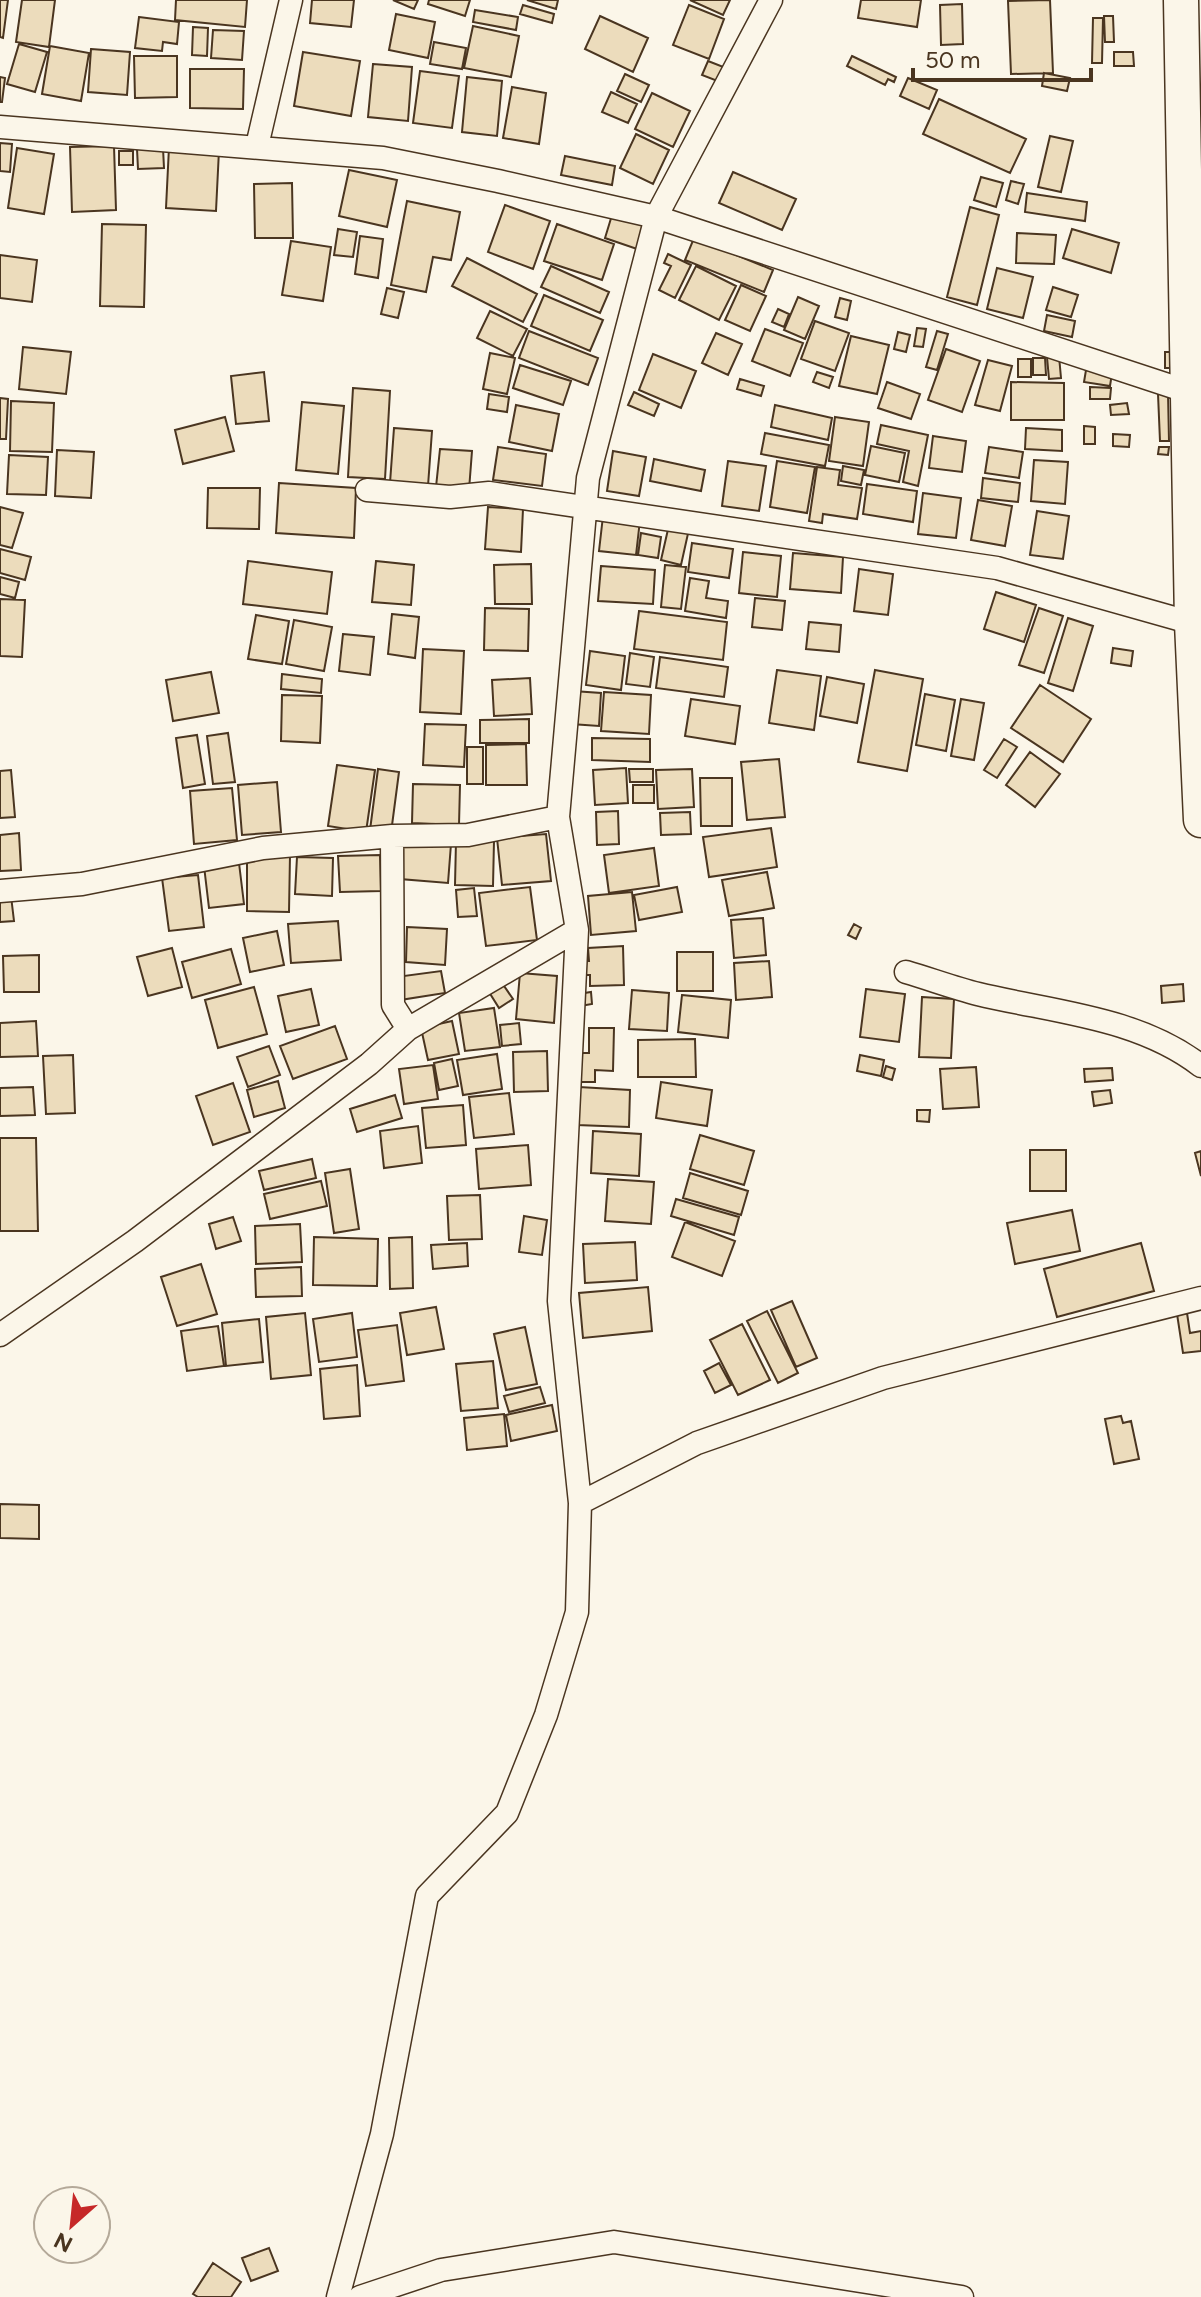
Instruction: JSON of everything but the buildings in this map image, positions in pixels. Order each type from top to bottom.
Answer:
[{"type":"main road","points":[[1181,0],[1193,202],[1189,392],[1201,820]]},
{"type":"street","points":[[257,146],[291,0]]},
{"type":"street","points":[[338,2297],[382,2134],[427,1896],[507,1813],[546,1715],[577,1612],[580,1503],[559,1301],[577,930],[558,817],[585,506],[593,456],[656,217],[771,0]]},
{"type":"street","points":[[0,127],[383,158],[656,217],[1189,392]]},
{"type":"street","points":[[367,490],[450,497],[489,493],[997,568],[1197,620]]},
{"type":"street","points":[[0,891],[82,884],[263,848],[392,836],[468,835],[558,817]]},
{"type":"street","points":[[392,836],[393,1005],[408,1029]]},
{"type":"street","points":[[0,1335],[160,1222],[369,1064],[408,1029],[577,930]]},
{"type":"street","points":[[906,972],[975,994],[1108,1022],[1182,1050],[1201,1066]]},
{"type":"street","points":[[580,1503],[697,1443],[883,1378],[1201,1298]]},
{"type":"street","points":[[360,2297],[441,2270],[614,2242],[962,2297]]}]
